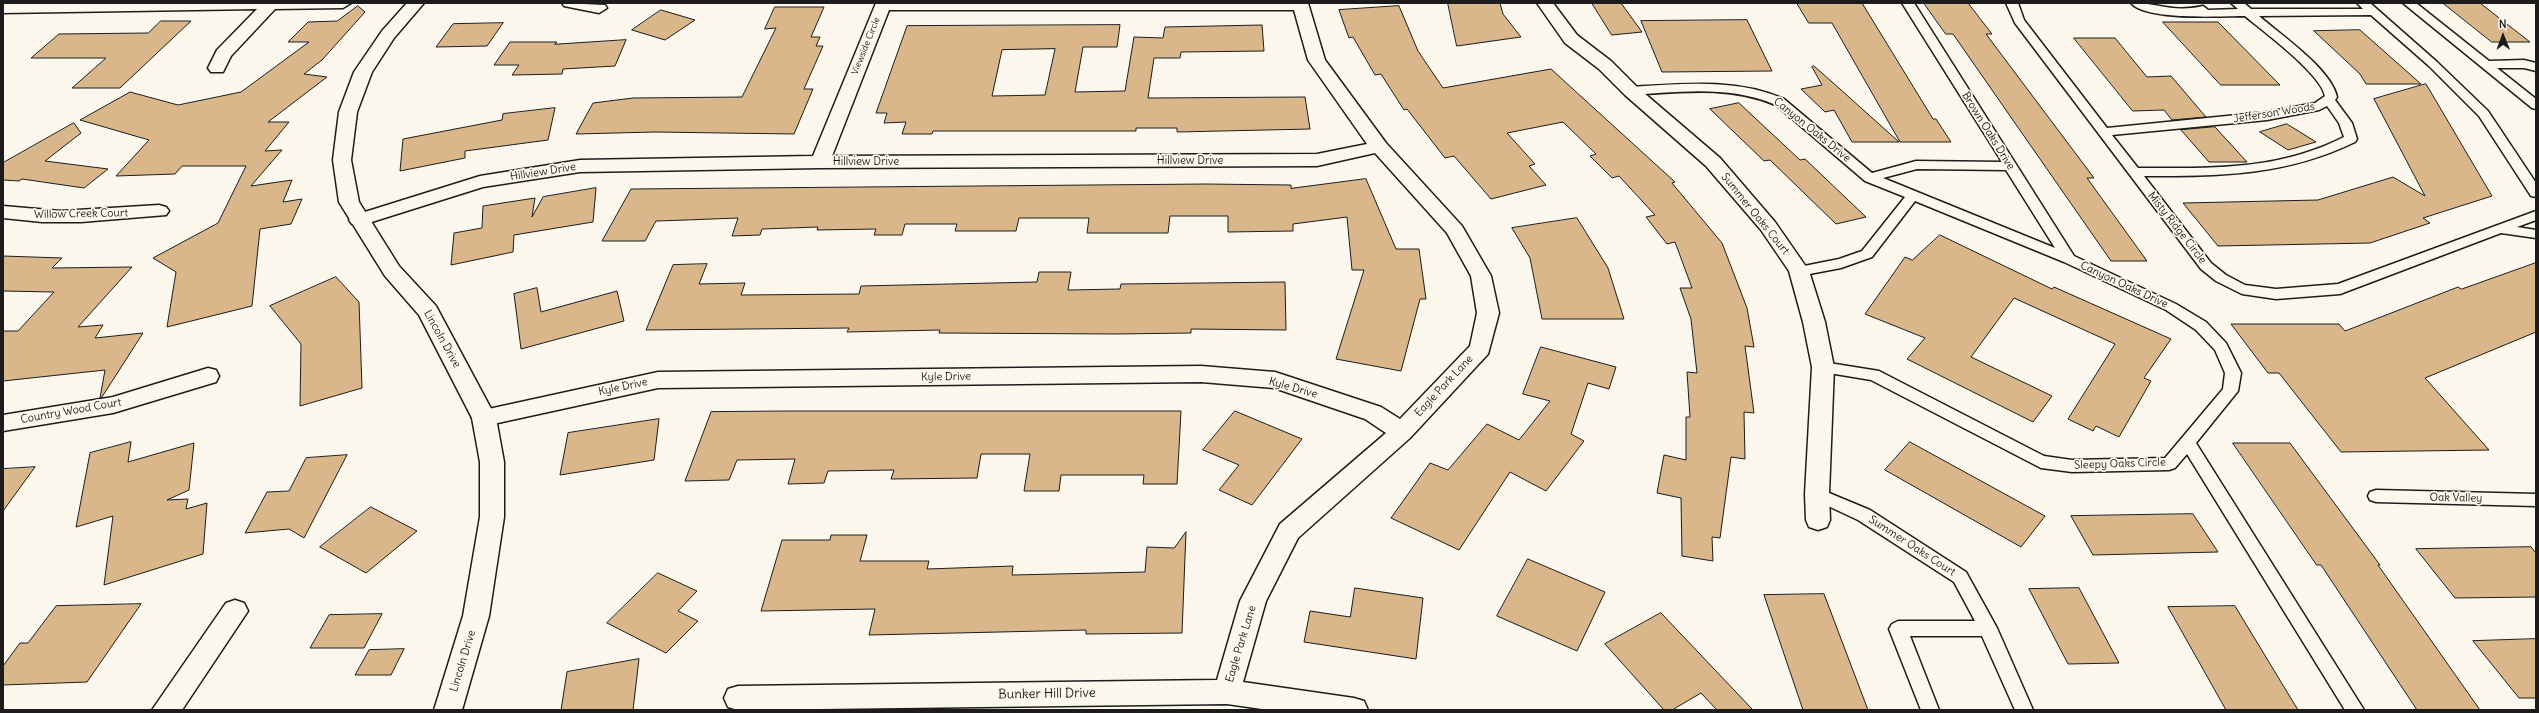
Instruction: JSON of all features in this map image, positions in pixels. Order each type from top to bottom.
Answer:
[{"type":"street","points":[[3,8],[343,3]]},
{"type":"street","name":"Lincoln Drive","points":[[416,3],[388,35],[363,72],[348,112],[342,160],[349,202],[392,271],[428,311],[484,418],[492,462],[492,518],[476,616],[448,710]]},
{"type":"street","points":[[570,3],[599,8]]},
{"type":"street","name":"Summer Oaks Court","points":[[1545,3],[1571,39],[1605,65],[1631,91],[1713,162],[1768,226],[1799,271],[1814,322],[1823,367],[1817,494],[1818,520]]},
{"type":"street","name":"Eagle Park Lane","points":[[1226,692],[1254,601],[1289,531],[1402,432],[1480,349],[1488,313],[1481,276],[1456,230],[1379,147],[1317,60],[1300,4]]},
{"type":"street","name":"Viewside Circle","points":[[820,162],[883,5],[1300,4]]},
{"type":"street","points":[[218,68],[223,54],[270,5]]},
{"type":"street","name":"Hillview Drive","points":[[359,220],[480,182],[580,166],[820,162],[1317,160],[1379,147]]},
{"type":"street","name":"Willow Creek Court","points":[[3,212],[24,215],[93,216],[159,211]]},
{"type":"street","name":"Kyle Drive","points":[[484,418],[658,380],[1201,374],[1275,380],[1373,412],[1402,432]]},
{"type":"street","name":"Country Wood Court","points":[[3,423],[113,405],[208,376]]},
{"type":"street","points":[[166,710],[235,611]]},
{"type":"street","name":"Bunker Hill Drive","points":[[738,698],[1226,692],[1354,710]]},
{"type":"lane","name":"Brown Oaks Drive","points":[[1908,3],[2069,259]]},
{"type":"lane","name":"Misty Ridge Circle","points":[[2012,3],[2020,21],[2206,266],[2221,278],[2242,289],[2276,294],[2340,289],[2502,229],[2536,214]]},
{"type":"lane","points":[[2137,3],[2178,14],[2242,7],[2375,12]]},
{"type":"lane","points":[[2195,13],[2204,8],[2207,3]]},
{"type":"lane","points":[[2363,3],[2375,12],[2484,114],[2536,193]]},
{"type":"lane","points":[[2409,3],[2536,105]]},
{"type":"lane","name":"Jefferson Woods","points":[[2103,132],[2266,116],[2319,106],[2328,100],[2331,97],[2330,87],[2315,71],[2242,7]]},
{"type":"lane","points":[[2486,65],[2524,64],[2536,66]]},
{"type":"lane","name":"Canyon Oaks Drive","points":[[1631,91],[1705,87],[1763,93],[1780,102],[1870,178],[2069,259],[2171,307],[2201,326],[2221,347],[2232,373],[2230,391],[2188,443]]},
{"type":"lane","points":[[2134,172],[2264,170],[2338,147],[2351,139],[2350,132],[2343,118],[2328,100]]},
{"type":"lane","points":[[1870,178],[1916,165],[2010,166]]},
{"type":"lane","points":[[1799,271],[1841,263],[1867,254],[1912,196]]},
{"type":"lane","points":[[2502,229],[2536,234]]},
{"type":"lane","name":"Sleepy Oaks Circle","points":[[1823,367],[1874,375],[2041,462],[2072,466],[2169,464],[2188,443]]},
{"type":"lane","points":[[2188,443],[2355,710]]},
{"type":"lane","name":"Summer Oaks Court","points":[[1817,494],[1864,515],[1960,577],[1988,628],[2024,710]]},
{"type":"lane","name":"Oak Valley","points":[[2376,496],[2536,500]]},
{"type":"lane","points":[[1930,710],[1898,629],[1988,628]]},
{"type":"building","points":[[1448,3],[1500,3],[1503,14],[1521,37],[1457,46]]},
{"type":"building","points":[[1592,3],[1621,3],[1642,32],[1612,35]]},
{"type":"building","points":[[1797,3],[1862,3],[1933,119],[1936,119],[1951,142],[1900,142],[1832,23],[1809,23]]},
{"type":"building","points":[[1924,3],[1968,3],[1992,34],[1986,34],[2094,178],[2087,178],[2147,261],[2111,261],[1953,34],[1946,34]]},
{"type":"building","points":[[2443,3],[2480,3],[2530,42],[2492,42]]},
{"type":"building","points":[[358,6],[365,12],[322,60],[304,74],[327,77],[268,122],[289,122],[265,151],[282,150],[251,186],[292,180],[283,202],[302,199],[291,224],[260,229],[252,306],[167,327],[176,272],[153,258],[218,223],[246,166],[182,166],[175,174],[116,176],[149,140],[80,120],[130,92],[178,105],[241,92],[309,42],[288,42],[308,22],[337,21]]},
{"type":"building","points":[[1399,6],[1418,51],[1443,88],[1551,69],[1675,182],[1672,183],[1722,243],[1747,308],[1754,347],[1745,346],[1754,413],[1744,412],[1745,459],[1731,457],[1720,538],[1712,537],[1713,561],[1682,556],[1681,498],[1657,493],[1664,455],[1686,460],[1686,417],[1690,417],[1687,372],[1697,373],[1691,319],[1680,288],[1692,288],[1675,242],[1667,244],[1646,217],[1655,215],[1619,176],[1612,178],[1590,156],[1596,154],[1563,122],[1507,133],[1535,164],[1529,166],[1546,185],[1491,199],[1454,156],[1445,158],[1407,109],[1404,110],[1381,74],[1375,75],[1353,37],[1349,38],[1339,10]]},
{"type":"building","points":[[775,7],[824,7],[811,37],[820,37],[816,46],[823,46],[804,89],[813,89],[794,134],[655,132],[576,134],[593,103],[633,98],[742,97],[776,28],[765,29]]},
{"type":"building","points":[[661,10],[695,20],[665,40],[632,30]]},
{"type":"building","points":[[1747,20],[1772,71],[1662,72],[1641,21]]},
{"type":"building","points":[[161,21],[191,21],[120,88],[72,88],[106,58],[31,58],[59,34],[148,33]]},
{"type":"building","points":[[2163,22],[2218,22],[2280,85],[2221,85]]},
{"type":"building","points":[[503,23],[487,46],[436,47],[453,24]]},
{"type":"building","points":[[1120,25],[1117,47],[1083,47],[1075,92],[1125,91],[1134,37],[1163,38],[1165,27],[1262,25],[1264,51],[1181,52],[1180,58],[1154,58],[1148,98],[1305,97],[1310,129],[1177,132],[1177,128],[1136,128],[1136,131],[933,131],[932,134],[902,134],[906,122],[884,123],[887,113],[876,113],[907,26]],"holes":[[[1055,49],[1045,95],[992,96],[1002,50]]]},
{"type":"building","points":[[2360,30],[2421,84],[2366,84],[2360,74],[2314,31]]},
{"type":"building","points":[[2074,38],[2115,38],[2147,77],[2171,76],[2206,117],[2172,120],[2164,110],[2133,111]]},
{"type":"building","points":[[626,40],[615,66],[563,69],[562,74],[512,75],[519,65],[494,65],[510,42],[557,42],[555,44]]},
{"type":"building","points":[[1814,66],[1899,142],[1852,142],[1834,110],[1825,112],[1801,89],[1822,85],[1812,67]]},
{"type":"building","points":[[2426,84],[2492,196],[2423,218],[2430,223],[2370,243],[2218,246],[2183,203],[2318,200],[2393,177],[2425,196],[2374,99]]},
{"type":"building","points":[[1739,103],[1800,160],[1805,159],[1866,217],[1836,224],[1770,160],[1764,161],[1710,109]]},
{"type":"building","points":[[555,108],[548,140],[465,151],[465,158],[400,171],[403,139],[502,120],[503,114]]},
{"type":"building","points":[[74,123],[81,133],[45,161],[108,169],[84,188],[22,179],[19,181],[3,180],[3,163]]},
{"type":"building","points":[[2287,124],[2316,142],[2288,150],[2260,132]]},
{"type":"building","points":[[2215,127],[2247,162],[2209,162],[2181,130]]},
{"type":"building","points":[[1366,179],[1396,249],[1419,249],[1426,299],[1420,299],[1401,371],[1336,359],[1364,270],[1352,270],[1347,217],[1293,224],[1293,231],[1228,232],[1228,216],[1170,216],[1168,233],[1087,233],[1089,218],[1019,218],[1016,231],[955,231],[957,224],[905,224],[902,235],[874,235],[876,229],[817,230],[818,227],[762,229],[760,235],[732,236],[738,218],[656,221],[645,241],[602,241],[631,189],[1206,184],[1291,185],[1291,188]]},
{"type":"building","points":[[596,188],[593,222],[514,235],[513,252],[451,265],[454,233],[482,228],[483,206],[535,198],[532,217],[543,197]]},
{"type":"building","points":[[1577,218],[1608,268],[1624,319],[1542,319],[1530,258],[1512,228]]},
{"type":"building","points":[[1940,235],[2052,289],[2054,287],[2171,339],[2144,378],[2151,381],[2119,437],[2096,426],[2093,431],[2068,419],[2115,344],[2014,298],[1971,357],[2052,396],[2033,422],[1907,359],[1925,338],[1865,314],[1905,257],[1912,260]]},
{"type":"building","points":[[3,256],[62,258],[52,268],[132,267],[78,327],[103,325],[95,338],[143,333],[102,397],[100,398],[105,370],[3,381],[3,331],[18,331],[54,292],[3,291]]},
{"type":"building","points":[[2536,263],[2536,332],[2425,378],[2489,450],[2341,452],[2279,373],[2268,373],[2231,324],[2339,324],[2345,331],[2458,287],[2461,289]]},
{"type":"building","points":[[707,264],[699,284],[745,283],[741,295],[859,294],[861,286],[1037,282],[1039,272],[1071,272],[1068,290],[1120,289],[1121,284],[1285,282],[1286,330],[1191,329],[1191,333],[1116,334],[939,333],[940,330],[847,332],[849,328],[646,330],[673,265]]},
{"type":"building","points":[[336,277],[359,302],[362,388],[300,406],[301,344],[270,306]]},
{"type":"building","points":[[537,288],[541,312],[617,291],[624,321],[521,349],[514,294]]},
{"type":"building","points":[[1541,347],[1616,367],[1609,389],[1588,383],[1571,434],[1584,441],[1546,491],[1510,472],[1459,550],[1391,518],[1430,463],[1448,470],[1487,424],[1519,440],[1550,401],[1523,394]]},
{"type":"building","points":[[1181,411],[1177,484],[1143,484],[1144,475],[1061,475],[1059,491],[1024,491],[1030,454],[981,454],[977,478],[891,479],[894,470],[828,471],[824,483],[788,484],[795,459],[737,460],[729,480],[685,481],[711,412]]},
{"type":"building","points":[[1235,411],[1302,439],[1252,505],[1219,490],[1239,465],[1203,450]]},
{"type":"building","points":[[659,419],[654,460],[560,475],[568,433]]},
{"type":"building","points":[[131,442],[128,462],[194,443],[189,490],[167,500],[188,499],[186,509],[207,503],[203,554],[104,585],[113,516],[76,527],[90,453]]},
{"type":"building","points":[[1910,442],[2045,516],[2021,547],[1885,470]]},
{"type":"building","points":[[2233,443],[2290,443],[2380,565],[2378,565],[2480,710],[2417,710],[2321,565],[2317,565]]},
{"type":"building","points":[[347,455],[304,538],[289,529],[245,533],[267,492],[289,491],[306,458]]},
{"type":"building","points":[[35,467],[3,511],[3,469]]},
{"type":"building","points":[[371,507],[417,531],[366,573],[320,547]]},
{"type":"building","points":[[2193,514],[2218,552],[2093,555],[2071,516]]},
{"type":"building","points":[[1186,532],[1182,633],[1086,634],[1086,630],[869,635],[875,609],[761,611],[782,540],[830,540],[831,535],[867,535],[860,561],[929,561],[927,569],[1013,566],[1012,575],[1145,572],[1147,547],[1174,548]]},
{"type":"building","points":[[2531,547],[2536,553],[2536,597],[2455,598],[2416,549]]},
{"type":"building","points":[[1528,559],[1605,592],[1577,651],[1497,616]]},
{"type":"building","points":[[658,573],[697,591],[678,611],[698,621],[666,653],[607,623]]},
{"type":"building","points":[[1355,588],[1423,598],[1416,659],[1304,642],[1310,611],[1350,617]]},
{"type":"building","points":[[2079,588],[2119,663],[2068,664],[2029,589]]},
{"type":"building","points":[[1824,594],[1868,710],[1803,710],[1764,595]]},
{"type":"building","points":[[141,604],[87,682],[3,685],[3,666],[20,643],[28,643],[56,606]]},
{"type":"building","points":[[2235,606],[2298,710],[2226,710],[2168,607]]},
{"type":"building","points":[[1661,613],[1753,710],[1717,710],[1701,693],[1672,710],[1664,710],[1605,644]]},
{"type":"building","points":[[382,614],[364,648],[310,648],[329,615]]},
{"type":"building","points":[[2536,639],[2536,698],[2519,698],[2473,641]]},
{"type":"building","points":[[404,649],[391,675],[355,675],[369,650]]},
{"type":"building","points":[[639,659],[633,710],[561,710],[567,672]]}]
